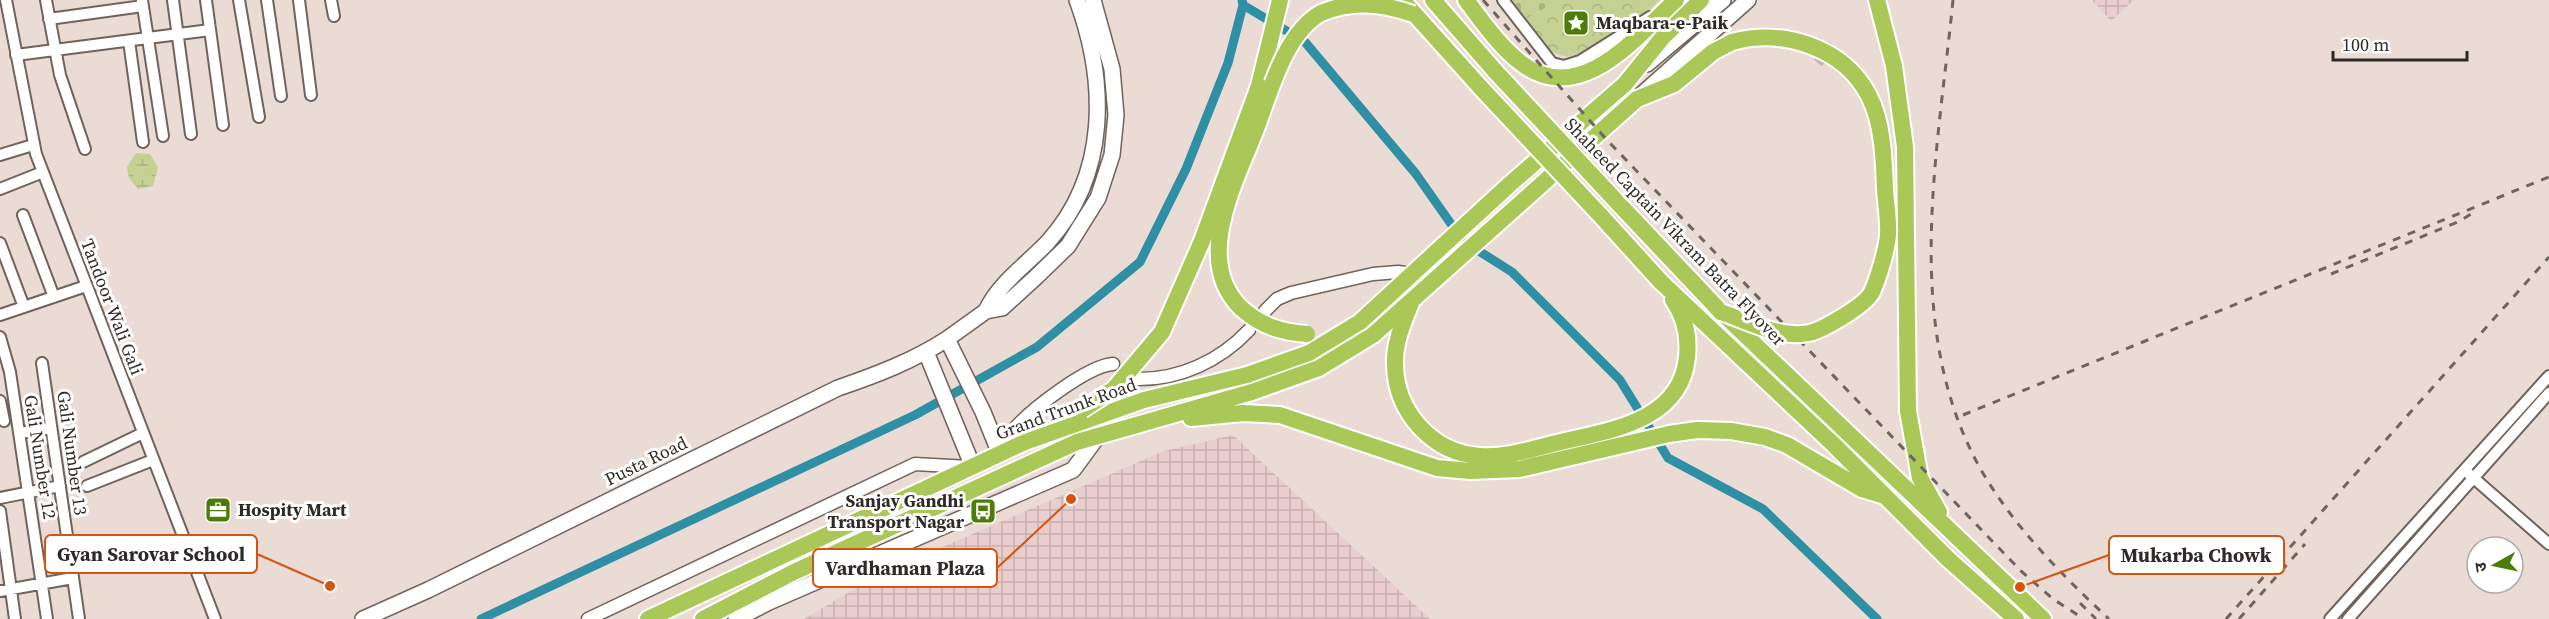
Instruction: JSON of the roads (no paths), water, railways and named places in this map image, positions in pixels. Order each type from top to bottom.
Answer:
[{"type":"highway","points":[[1042,436],[1114,389],[1162,332],[1202,240],[1258,87],[1280,0]]},
{"type":"highway","points":[[1402,0],[1661,282],[1833,444],[1949,560],[2016,619]]},
{"type":"highway","name":"Shaheed Captain Vikram Batra Flyover","points":[[1433,0],[1450,22],[1721,312],[2043,619]]},
{"type":"highway","points":[[1443,0],[1450,22]]},
{"type":"highway","points":[[1466,0],[1515,58],[1531,69],[1558,77],[1578,76],[1605,64],[1673,2]]},
{"type":"highway","name":"Grand Trunk Road","points":[[648,619],[1042,436],[1144,400],[1247,375],[1309,353],[1359,322],[1510,184],[1625,84],[1663,37],[1701,0]]},
{"type":"highway","points":[[1877,0],[1894,66],[1905,147],[1908,411],[1920,478],[1950,532]]},
{"type":"highway","points":[[1349,329],[1307,334],[1287,333],[1268,327],[1251,316],[1236,303],[1225,285],[1218,244],[1226,208],[1272,86],[1290,46],[1307,23],[1332,7],[1360,1],[1388,5],[1413,14]]},
{"type":"highway","name":"Grand Trunk Road","points":[[707,618],[794,572],[1077,442],[1252,392],[1319,368],[1373,335],[1637,99],[1674,84],[1713,52],[1732,42],[1753,36],[1802,42],[1837,59],[1853,72],[1870,96],[1883,142],[1888,236],[1872,294],[1832,325],[1807,334],[1780,333],[1721,312]]},
{"type":"highway","points":[[1412,298],[1396,345],[1395,364],[1398,388],[1403,401],[1421,428],[1435,440],[1451,449],[1481,456],[1500,455],[1571,440],[1643,420],[1661,407],[1676,390],[1687,362],[1687,332],[1676,304],[1661,282]]},
{"type":"highway","points":[[1148,422],[1243,412],[1280,415],[1437,468],[1470,471],[1520,470],[1669,434],[1697,430],[1731,431],[1765,437],[1787,445],[1862,489],[1885,496]]},
{"type":"main road","points":[[1625,84],[1723,0]]},
{"type":"main road","points":[[1637,99],[1748,0]]},
{"type":"main road","points":[[986,311],[1002,308],[1068,246],[1098,198],[1112,155],[1116,116],[1113,69],[1102,26],[1083,1]]},
{"type":"main road","points":[[986,311],[993,297],[1048,242],[1073,209],[1090,165],[1098,133],[1097,74],[1083,1]]},
{"type":"main road","name":"Pusta Road","points":[[363,619],[428,590],[838,388],[875,375],[926,352],[986,311]]},
{"type":"main road","points":[[947,339],[983,412],[1000,454]]},
{"type":"main road","points":[[926,352],[973,467]]},
{"type":"main road","points":[[736,619],[769,602],[1073,470],[1098,436]]},
{"type":"main road","points":[[756,619],[769,602]]},
{"type":"street","points":[[0,1],[6,0]]},
{"type":"street","name":"Tandoor Wali Gali","points":[[6,0],[33,145],[214,619]]},
{"type":"street","points":[[46,0],[55,50],[85,149]]},
{"type":"street","points":[[173,0],[191,134]]},
{"type":"street","points":[[206,0],[223,125]]},
{"type":"street","points":[[239,0],[259,117]]},
{"type":"street","points":[[267,0],[281,96]]},
{"type":"street","points":[[299,0],[311,95]]},
{"type":"street","points":[[332,0],[334,16]]},
{"type":"street","points":[[1503,0],[1552,63],[1564,66],[1580,61],[1673,2]]},
{"type":"street","points":[[49,19],[143,3],[163,136]]},
{"type":"street","points":[[16,55],[210,30]]},
{"type":"street","points":[[129,42],[142,142]]},
{"type":"street","points":[[0,155],[33,145]]},
{"type":"street","points":[[0,189],[43,172]]},
{"type":"street","points":[[23,215],[54,297]]},
{"type":"street","points":[[0,243],[24,307]]},
{"type":"street","points":[[1265,311],[1277,299],[1291,293],[1373,274],[1419,269]]},
{"type":"street","points":[[0,315],[87,286]]},
{"type":"street","points":[[1136,380],[1154,380],[1204,364],[1237,343],[1249,330]]},
{"type":"street","name":"Gali Number 12","points":[[0,337],[5,376],[20,433],[47,619]]},
{"type":"street","name":"Gali Number 13","points":[[42,363],[79,619]]},
{"type":"street","points":[[1000,454],[1011,433],[1041,405],[1096,367],[1113,364]]},
{"type":"street","points":[[2330,619],[2549,376]]},
{"type":"street","points":[[2348,619],[2549,393]]},
{"type":"street","points":[[0,401],[4,421]]},
{"type":"street","points":[[20,433],[51,428]]},
{"type":"street","points":[[83,462],[143,433]]},
{"type":"street","points":[[87,486],[153,460]]},
{"type":"street","points":[[588,619],[915,464],[973,467]]},
{"type":"street","points":[[2464,470],[2549,544]]},
{"type":"street","points":[[0,498],[60,486]]},
{"type":"street","points":[[0,511],[15,619]]},
{"type":"street","points":[[0,591],[73,578]]},
{"type":"waterway","points":[[1242,0],[1243,5],[1305,42],[1416,174],[1463,241],[1512,272],[1620,380],[1668,458],[1763,509],[1877,619]]},
{"type":"waterway","points":[[481,619],[915,415],[1037,347],[1140,262],[1186,169],[1228,63],[1243,5]]},
{"type":"tunnel","points":[[1818,63],[1833,45]]},
{"type":"railway","points":[[1483,0],[1606,139],[2021,571],[2053,599],[2084,619]]},
{"type":"railway","points":[[1953,0],[1934,178],[1931,238],[1933,298],[1940,356],[1956,413],[1980,468],[1993,489],[2007,510],[2039,548],[2109,619]]},
{"type":"railway","points":[[1963,415],[2549,177]]},
{"type":"railway","points":[[2331,274],[2460,221],[2474,212]]},
{"type":"railway","points":[[2226,619],[2549,257]]},
{"type":"railway","points":[[2239,619],[2305,544]]},
{"type":"railway","points":[[2080,603],[2096,619]]},
{"type":"place","name":"Maqbara-e-Paik","points":[[1576,23]]},
{"type":"place","name":"Vardhaman Plaza","points":[[1071,499]]},
{"type":"place","name":"Hospity Mart","points":[[218,510]]},
{"type":"place","name":"Sanjay Gandhi Transport Nagar","points":[[983,511]]},
{"type":"place","name":"Gyan Sarovar School","points":[[330,586]]},
{"type":"place","name":"Mukarba Chowk","points":[[2020,587]]}]
